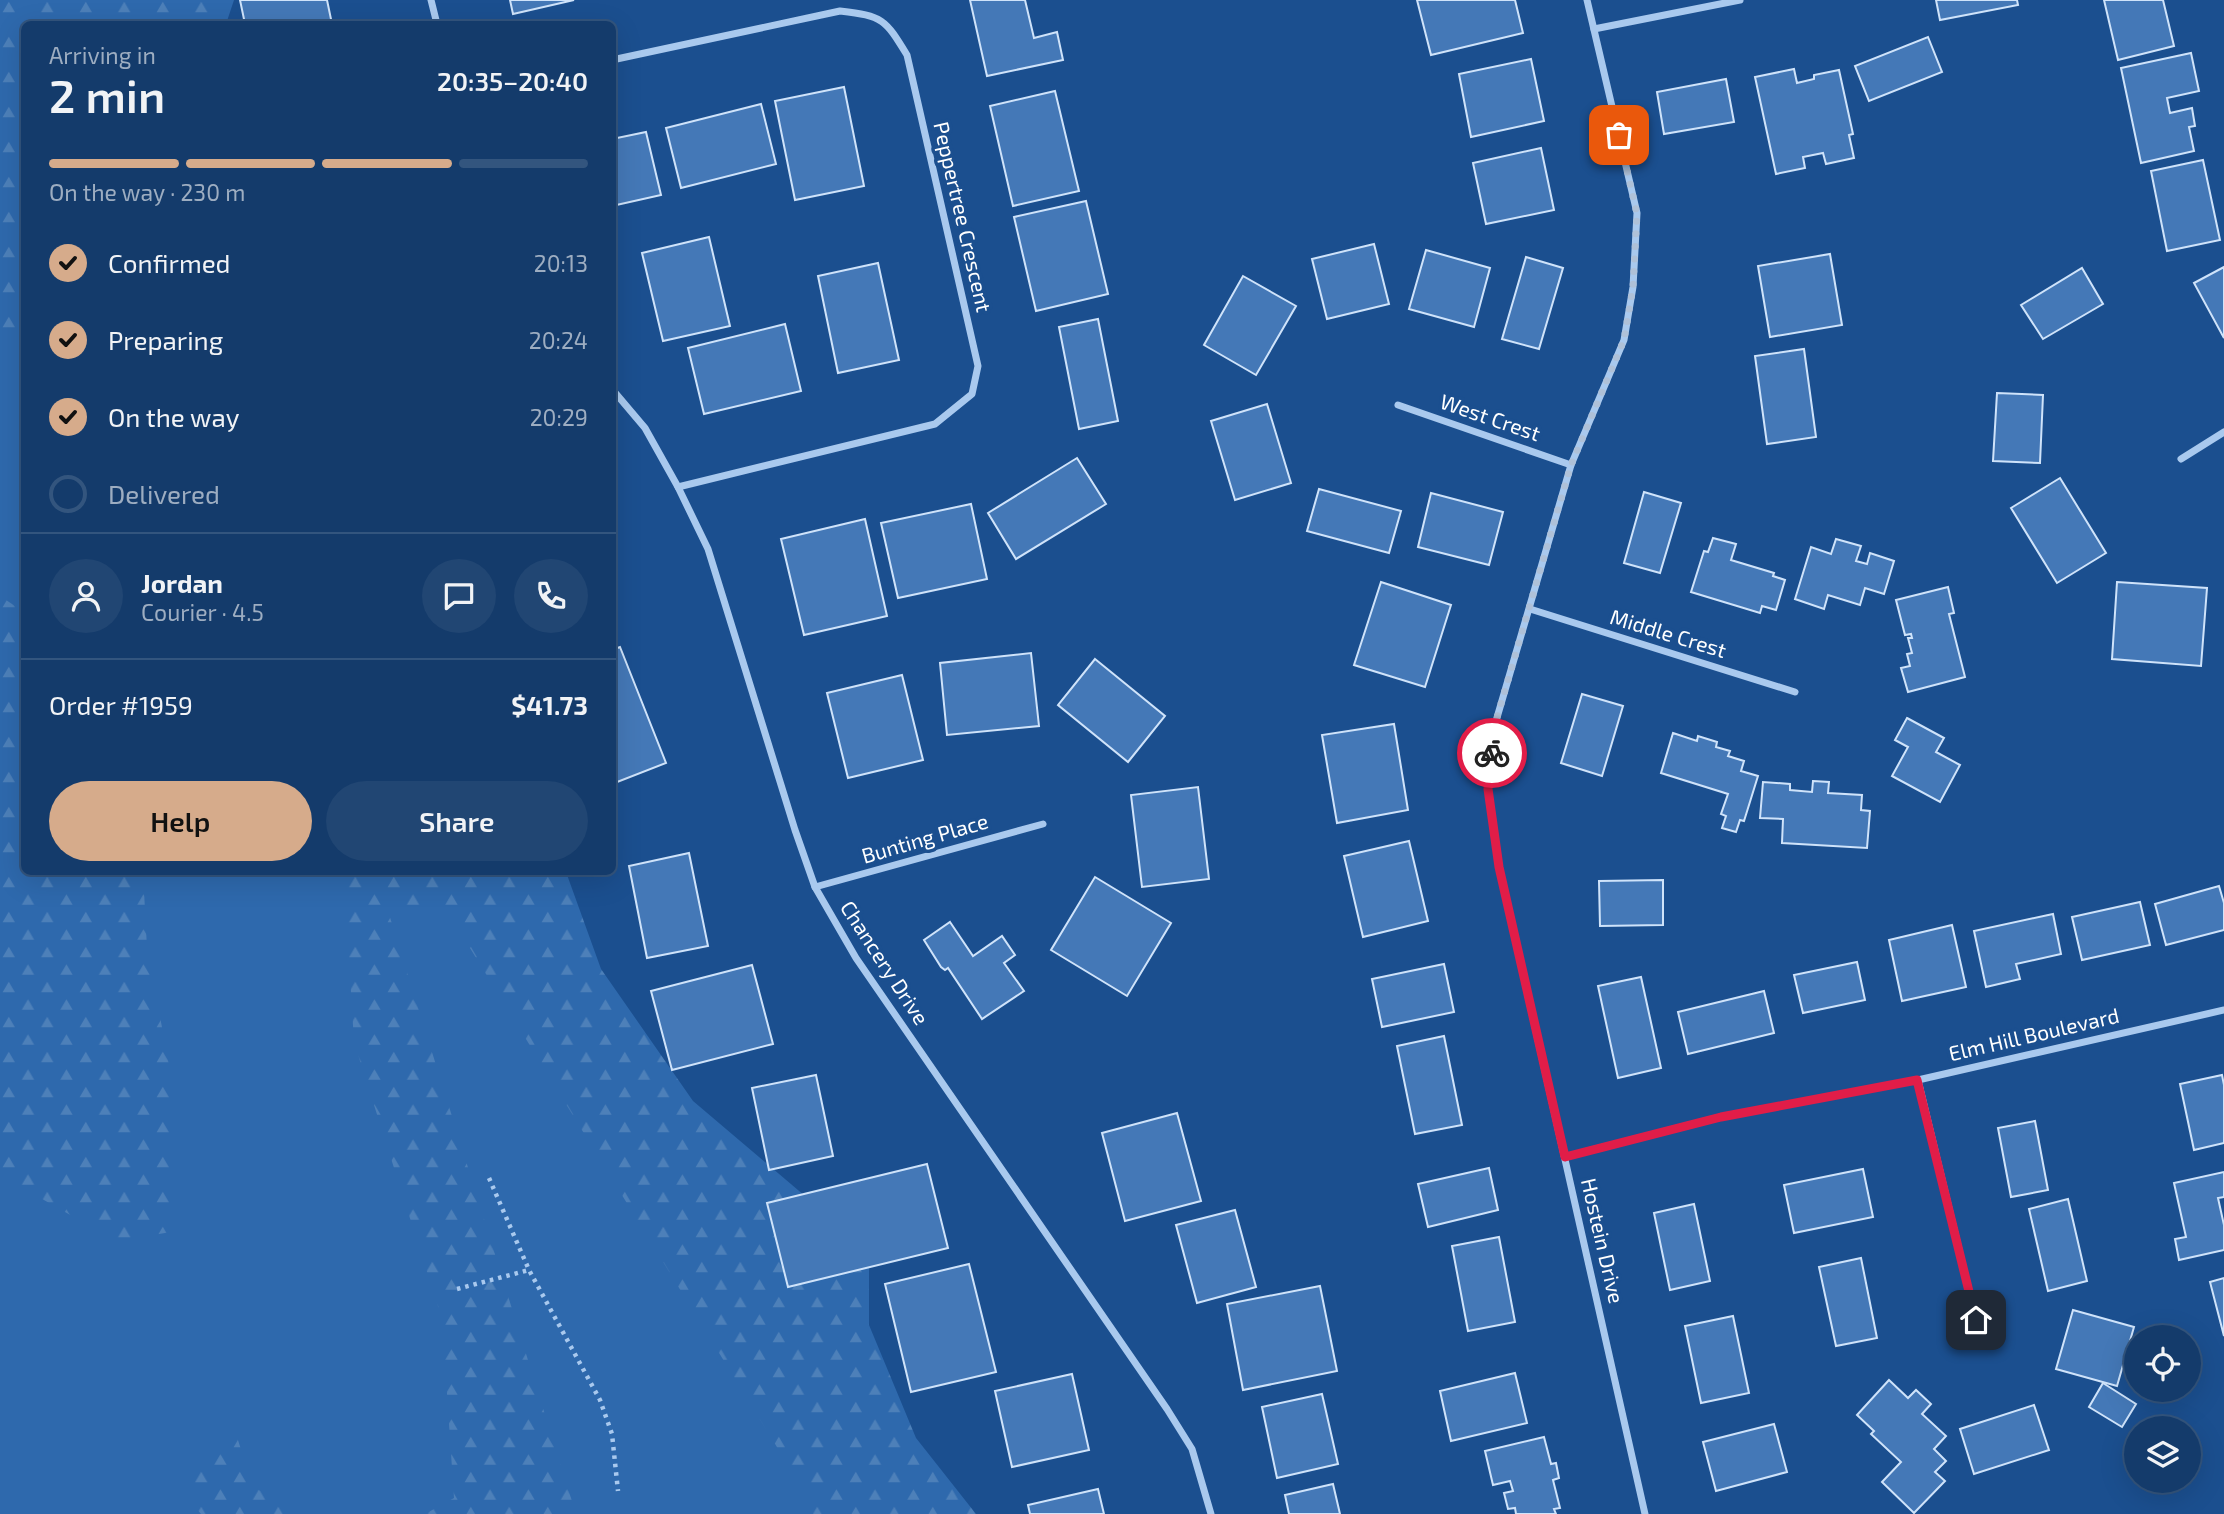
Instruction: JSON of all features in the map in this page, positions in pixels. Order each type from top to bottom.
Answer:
[{"type":"street","points":[[431,0],[436,21]]},
{"type":"street","name":"Hostein Drive","points":[[1587,0],[1637,214],[1633,287],[1624,340],[1571,465],[1496,721],[1488,789],[1499,867],[1645,1514]]},
{"type":"street","points":[[1594,29],[1740,0]]},
{"type":"street","name":"Peppertree Crescent","points":[[616,60],[840,11],[870,15],[890,26],[908,55],[978,366],[972,394],[935,425],[678,487]]},
{"type":"street","name":"Chancery Drive","points":[[616,395],[645,428],[708,549],[795,830],[816,887],[856,958],[1167,1409],[1192,1449],[1212,1514]]},
{"type":"street","name":"West Crest","points":[[1398,405],[1571,465]]},
{"type":"street","points":[[2181,459],[2224,432]]},
{"type":"street","name":"Middle Crest","points":[[1530,609],[1796,692]]},
{"type":"street","name":"Bunting Place","points":[[816,887],[1043,824]]},
{"type":"street","name":"Elm Hill Boulevard","points":[[1565,1157],[1721,1117],[1917,1080],[2224,1010]]},
{"type":"street","points":[[1917,1080],[1976,1320]]},
{"type":"path","points":[[489,1178],[529,1270],[600,1400],[612,1434],[618,1491]]},
{"type":"path","points":[[457,1289],[529,1270]]},
{"type":"green space","points":[[0,0],[234,0],[227,21],[21,21],[21,353],[0,348]]},
{"type":"green space","points":[[0,16],[21,23],[21,875],[539,875],[904,1514],[0,1514]]},
{"type":"green space","points":[[0,596],[21,610],[21,875],[143,875],[147,948],[174,1091],[171,1232],[116,1241],[0,1175]]},
{"type":"green space","points":[[348,875],[567,875],[601,969],[693,1101],[825,1213],[869,1268],[869,1325],[916,1438],[976,1514],[813,1514],[788,1465],[446,909],[388,911],[576,1514],[425,1514],[454,1498],[442,1319],[354,1042],[345,894]]},
{"type":"green space","points":[[237,1437],[253,1487],[306,1514],[201,1514],[190,1501],[200,1459]]},
{"type":"building","points":[[240,0],[327,0],[331,21],[244,21]]},
{"type":"building","points":[[510,0],[574,0],[513,14]]},
{"type":"building","points":[[970,0],[1025,0],[1034,38],[1057,32],[1063,60],[987,76]]},
{"type":"building","points":[[1417,0],[1515,0],[1523,33],[1431,55]]},
{"type":"building","points":[[1936,0],[2017,0],[2018,5],[1940,20]]},
{"type":"building","points":[[2104,0],[2163,0],[2174,46],[2118,60]]},
{"type":"building","points":[[1928,37],[1942,72],[1869,101],[1855,66]]},
{"type":"building","points":[[2191,53],[2199,91],[2167,98],[2170,113],[2192,108],[2195,126],[2189,127],[2194,151],[2141,163],[2121,68]]},
{"type":"building","points":[[1531,59],[1544,121],[1471,137],[1459,74]]},
{"type":"building","points":[[1794,69],[1797,83],[1814,79],[1814,75],[1839,70],[1853,134],[1849,135],[1854,158],[1826,164],[1823,153],[1803,157],[1805,168],[1776,174],[1755,77]]},
{"type":"building","points":[[1726,79],[1734,122],[1664,134],[1657,92]]},
{"type":"building","points":[[844,87],[864,186],[795,200],[775,101]]},
{"type":"building","points":[[1055,91],[1079,191],[1013,206],[990,106]]},
{"type":"building","points":[[761,104],[776,164],[681,188],[666,128]]},
{"type":"building","points":[[646,132],[661,195],[616,205],[616,138]]},
{"type":"building","points":[[1541,148],[1554,210],[1486,224],[1473,163]]},
{"type":"building","points":[[2203,160],[2220,240],[2167,251],[2151,171]]},
{"type":"building","points":[[1086,201],[1108,294],[1036,311],[1014,217]]},
{"type":"building","points":[[709,237],[730,326],[663,341],[642,253]]},
{"type":"building","points":[[1374,244],[1389,304],[1327,319],[1312,259]]},
{"type":"building","points":[[1426,250],[1490,268],[1474,327],[1409,309]]},
{"type":"building","points":[[1830,254],[1842,325],[1770,337],[1758,266]]},
{"type":"building","points":[[1526,257],[1563,268],[1539,349],[1502,339]]},
{"type":"building","points":[[878,263],[899,360],[838,373],[818,276]]},
{"type":"building","points":[[2224,267],[2224,338],[2194,283]]},
{"type":"building","points":[[2082,268],[2103,304],[2043,339],[2021,305]]},
{"type":"building","points":[[1243,276],[1296,306],[1256,375],[1204,345]]},
{"type":"building","points":[[1098,319],[1118,421],[1079,429],[1059,327]]},
{"type":"building","points":[[785,324],[801,391],[704,414],[688,348]]},
{"type":"building","points":[[1804,349],[1816,437],[1767,444],[1755,356]]},
{"type":"building","points":[[1997,393],[2043,395],[2040,463],[1993,461]]},
{"type":"building","points":[[1267,404],[1291,483],[1235,500],[1211,421]]},
{"type":"building","points":[[1077,458],[1106,504],[1016,559],[988,513]]},
{"type":"building","points":[[2060,478],[2106,553],[2057,583],[2011,508]]},
{"type":"building","points":[[1319,489],[1401,511],[1389,553],[1307,531]]},
{"type":"building","points":[[1644,492],[1681,503],[1660,573],[1624,563]]},
{"type":"building","points":[[1431,493],[1503,512],[1489,565],[1418,547]]},
{"type":"building","points":[[971,504],[987,579],[898,598],[881,523]]},
{"type":"building","points":[[865,519],[887,616],[804,635],[781,539]]},
{"type":"building","points":[[1713,538],[1736,544],[1731,560],[1774,573],[1773,576],[1785,580],[1776,610],[1762,606],[1760,613],[1691,592],[1704,551],[1708,552]]},
{"type":"building","points":[[1836,539],[1861,546],[1856,561],[1867,564],[1870,553],[1894,561],[1884,594],[1865,588],[1860,605],[1828,595],[1824,609],[1795,599],[1811,547],[1831,554]]},
{"type":"building","points":[[1381,582],[1451,605],[1425,687],[1354,665]]},
{"type":"building","points":[[2117,582],[2207,588],[2201,666],[2112,659]]},
{"type":"building","points":[[1948,587],[1954,613],[1949,614],[1965,677],[1908,692],[1901,668],[1910,666],[1907,654],[1912,653],[1908,638],[1912,638],[1911,634],[1905,635],[1896,600]]},
{"type":"building","points":[[620,647],[666,763],[616,782],[616,648]]},
{"type":"building","points":[[1031,653],[1039,726],[947,735],[940,663]]},
{"type":"building","points":[[1095,659],[1165,716],[1128,762],[1058,705]]},
{"type":"building","points":[[902,675],[923,760],[848,778],[827,693]]},
{"type":"building","points":[[1582,694],[1623,706],[1602,776],[1561,763]]},
{"type":"building","points":[[1907,718],[1944,738],[1936,752],[1960,765],[1940,802],[1892,776],[1908,747],[1895,740]]},
{"type":"building","points":[[1394,724],[1408,810],[1337,823],[1322,735]]},
{"type":"building","points":[[1673,733],[1697,741],[1698,736],[1717,742],[1716,747],[1730,751],[1728,756],[1744,761],[1741,771],[1758,776],[1744,821],[1740,820],[1736,832],[1722,828],[1726,816],[1721,814],[1728,794],[1661,773]]},
{"type":"building","points":[[1813,781],[1829,782],[1828,793],[1862,795],[1861,810],[1870,811],[1867,848],[1782,843],[1783,819],[1760,818],[1763,782],[1790,784],[1790,790],[1812,792]]},
{"type":"building","points":[[1198,787],[1209,879],[1142,887],[1131,795]]},
{"type":"building","points":[[1409,841],[1428,921],[1363,937],[1344,856]]},
{"type":"building","points":[[689,853],[708,946],[647,958],[629,866]]},
{"type":"building","points":[[1095,877],[1171,923],[1127,996],[1051,950]]},
{"type":"building","points":[[1663,880],[1663,925],[1600,926],[1599,881]]},
{"type":"building","points":[[2219,886],[2224,903],[2224,930],[2166,945],[2155,904]]},
{"type":"building","points":[[2140,902],[2150,945],[2082,960],[2072,917]]},
{"type":"building","points":[[2053,914],[2061,954],[2016,964],[2020,979],[1986,987],[1974,931]]},
{"type":"building","points":[[950,922],[973,956],[1002,936],[1015,955],[1004,963],[1024,991],[982,1019],[948,968],[945,970],[941,967],[924,940]]},
{"type":"building","points":[[1952,925],[1966,987],[1902,1001],[1889,940]]},
{"type":"building","points":[[1857,962],[1865,1000],[1803,1013],[1794,975]]},
{"type":"building","points":[[1444,964],[1454,1012],[1382,1027],[1372,979]]},
{"type":"building","points":[[752,965],[773,1044],[672,1070],[651,991]]},
{"type":"building","points":[[1641,977],[1661,1068],[1618,1078],[1598,986]]},
{"type":"building","points":[[1764,991],[1774,1033],[1688,1054],[1678,1012]]},
{"type":"building","points":[[1444,1036],[1462,1125],[1415,1134],[1397,1046]]},
{"type":"building","points":[[816,1075],[833,1156],[769,1170],[752,1088]]},
{"type":"building","points":[[2222,1075],[2224,1143],[2194,1150],[2180,1084]]},
{"type":"building","points":[[1177,1113],[1201,1201],[1125,1221],[1102,1133]]},
{"type":"building","points":[[2035,1121],[2048,1190],[2011,1197],[1998,1128]]},
{"type":"building","points":[[927,1164],[948,1248],[788,1287],[767,1203]]},
{"type":"building","points":[[1489,1168],[1498,1210],[1428,1227],[1418,1184]]},
{"type":"building","points":[[1863,1169],[1873,1217],[1794,1233],[1784,1185]]},
{"type":"building","points":[[2224,1172],[2224,1197],[2218,1198],[2224,1225],[2224,1250],[2179,1260],[2175,1239],[2186,1237],[2174,1183]]},
{"type":"building","points":[[2068,1199],[2087,1281],[2048,1291],[2029,1209]]},
{"type":"building","points":[[1694,1204],[1710,1281],[1670,1290],[1654,1213]]},
{"type":"building","points":[[1235,1210],[1256,1287],[1197,1303],[1176,1225]]},
{"type":"building","points":[[1499,1237],[1515,1322],[1468,1331],[1452,1246]]},
{"type":"building","points":[[1861,1258],[1877,1338],[1836,1346],[1819,1267]]},
{"type":"building","points":[[969,1264],[996,1372],[911,1392],[885,1284]]},
{"type":"building","points":[[2224,1278],[2224,1336],[2210,1282]]},
{"type":"building","points":[[1320,1286],[1337,1371],[1243,1390],[1227,1304]]},
{"type":"building","points":[[2073,1310],[2127,1325],[2124,1325],[2124,1362],[2117,1386],[2056,1369]]},
{"type":"building","points":[[1733,1316],[1749,1393],[1701,1403],[1685,1326]]},
{"type":"building","points":[[1515,1373],[1527,1423],[1451,1441],[1440,1391]]},
{"type":"building","points":[[1072,1374],[1089,1450],[1012,1467],[995,1391]]},
{"type":"building","points":[[1889,1380],[1908,1398],[1916,1390],[1931,1404],[1922,1414],[1946,1436],[1934,1449],[1946,1461],[1935,1472],[1945,1481],[1914,1513],[1882,1482],[1901,1462],[1871,1434],[1874,1431],[1857,1415]]},
{"type":"building","points":[[2103,1383],[2124,1396],[2124,1402],[2136,1404],[2129,1416],[2124,1416],[2122,1427],[2089,1407]]},
{"type":"building","points":[[1322,1394],[1338,1464],[1277,1478],[1262,1407]]},
{"type":"building","points":[[2034,1405],[2049,1450],[1974,1474],[1960,1429]]},
{"type":"building","points":[[1774,1424],[1787,1472],[1716,1491],[1703,1442]]},
{"type":"building","points":[[1544,1437],[1551,1464],[1556,1463],[1559,1478],[1553,1480],[1560,1508],[1554,1509],[1556,1514],[1516,1514],[1515,1508],[1508,1509],[1504,1493],[1513,1491],[1510,1481],[1493,1485],[1485,1451]]},
{"type":"building","points":[[1333,1484],[1340,1514],[1289,1514],[1285,1495]]},
{"type":"building","points":[[1098,1489],[1104,1514],[1030,1514],[1028,1505]]},
{"type":"way so far","points":[[1492,753],[1496,721],[1571,465],[1624,340],[1633,287],[1637,214],[1619,135]]},
{"type":"route","points":[[1492,753],[1488,789],[1499,867],[1565,1157],[1721,1117],[1917,1080],[1976,1320]]}]
